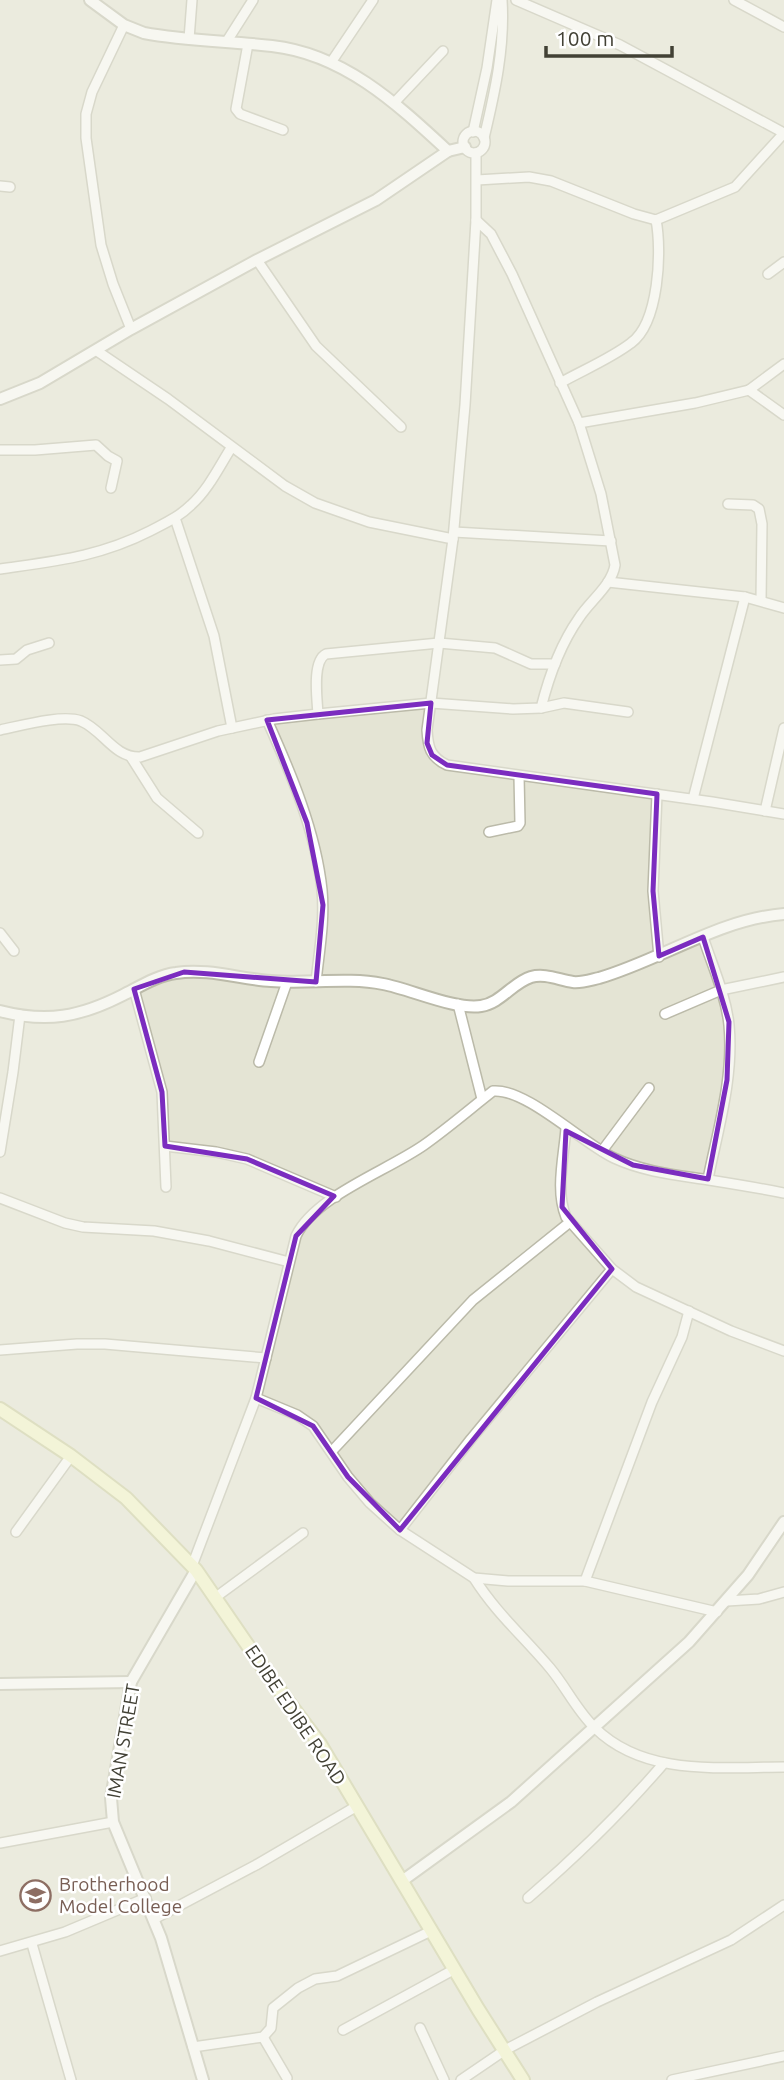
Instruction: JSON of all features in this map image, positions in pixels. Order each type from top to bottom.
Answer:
[{"type":"main road","name":"EDIBE EDIBE ROAD","points":[[0,1409],[71,1456],[126,1498],[194,1568],[320,1744],[523,2080]]},
{"type":"street","points":[[90,0],[124,25],[144,33],[275,46],[332,61],[394,103],[448,151]]},
{"type":"street","points":[[189,39],[192,0]]},
{"type":"street","points":[[227,41],[253,0]]},
{"type":"street","points":[[332,61],[373,0]]},
{"type":"street","points":[[476,153],[468,151],[464,139],[473,132],[500,0]]},
{"type":"street","points":[[476,153],[484,147],[495,87],[502,41],[500,0]]},
{"type":"street","points":[[477,180],[529,177],[551,181],[634,215],[656,220],[735,187],[784,133],[620,45],[516,0]]},
{"type":"street","points":[[734,0],[784,27]]},
{"type":"street","points":[[124,25],[92,92],[86,114],[86,138],[101,246],[131,329]]},
{"type":"street","points":[[248,44],[236,109],[240,114],[283,131]]},
{"type":"street","points":[[394,103],[443,51]]},
{"type":"street","points":[[473,132],[484,138]]},
{"type":"street","points":[[0,399],[40,383],[131,329],[257,260],[376,200],[448,151],[465,147]]},
{"type":"street","points":[[476,153],[476,220],[465,405],[453,535],[431,703],[428,743],[432,755],[447,765],[784,814]]},
{"type":"street","points":[[0,186],[10,187]]},
{"type":"street","points":[[476,220],[491,234],[512,274],[579,423],[601,494],[615,565],[608,582],[579,618],[563,645],[541,708]]},
{"type":"street","points":[[560,383],[632,343],[642,332],[649,314],[660,251],[656,220]]},
{"type":"street","points":[[257,260],[316,346],[401,427]]},
{"type":"street","points":[[768,274],[784,262]]},
{"type":"street","points":[[97,351],[168,399],[285,486],[315,503],[369,522],[453,535],[611,541]]},
{"type":"street","points":[[579,423],[695,403],[749,390],[784,364]]},
{"type":"street","points":[[749,390],[784,415]]},
{"type":"street","points":[[0,450],[96,445],[117,461],[111,488]]},
{"type":"street","points":[[0,569],[75,559],[101,552],[175,518],[193,504],[209,484],[231,448]]},
{"type":"street","points":[[728,504],[753,505],[759,509],[762,524],[761,600]]},
{"type":"street","points":[[175,518],[214,636],[232,728]]},
{"type":"street","points":[[608,582],[745,597],[784,608]]},
{"type":"street","points":[[693,799],[745,597]]},
{"type":"street","points":[[0,660],[16,659],[27,650],[49,643]]},
{"type":"street","points":[[317,713],[317,664],[321,656],[439,643],[495,648],[531,664],[555,664]]},
{"type":"street","points":[[0,730],[45,722],[79,720],[94,728],[120,752],[131,757],[140,757],[232,728],[317,713],[431,703],[541,708],[564,703],[628,712]]},
{"type":"street","points":[[267,720],[288,765],[307,823],[320,876],[322,925],[316,982]]},
{"type":"street","points":[[765,811],[784,728]]},
{"type":"street","points":[[131,757],[158,798],[198,833]]},
{"type":"street","points":[[489,832],[518,826],[520,823],[519,776]]},
{"type":"street","points":[[657,794],[653,891],[659,957]]},
{"type":"street","points":[[0,1011],[20,1016],[58,1017],[83,1013],[173,973],[184,972],[287,982],[374,982],[458,1004],[482,1006],[495,1001],[530,977],[540,975],[570,982],[584,982],[659,957],[703,937],[756,918],[784,914]]},
{"type":"street","points":[[0,933],[14,951]]},
{"type":"street","points":[[703,937],[729,1022],[729,1060],[708,1180]]},
{"type":"street","points":[[665,1014],[721,989],[784,977]]},
{"type":"street","points":[[259,1062],[287,982]]},
{"type":"street","points":[[134,989],[162,1092],[166,1187]]},
{"type":"street","points":[[458,1004],[482,1099]]},
{"type":"street","points":[[0,1152],[20,1016]]},
{"type":"street","points":[[602,1151],[649,1088]]},
{"type":"street","points":[[194,1568],[256,1398],[289,1262],[301,1226],[310,1215],[336,1197],[423,1146],[493,1091],[508,1092],[602,1151],[643,1168],[784,1193]]},
{"type":"street","points":[[566,1128],[562,1207],[570,1222],[612,1269],[636,1287],[731,1331],[784,1351]]},
{"type":"street","points":[[165,1146],[247,1159],[336,1197]]},
{"type":"street","points":[[0,1198],[65,1223],[83,1227],[155,1231],[209,1241],[289,1262]]},
{"type":"street","points":[[332,1451],[473,1300],[570,1222]]},
{"type":"street","points":[[400,1530],[471,1439],[612,1269]]},
{"type":"street","points":[[585,1581],[652,1402],[682,1337],[689,1311]]},
{"type":"street","points":[[0,1350],[105,1344],[266,1358]]},
{"type":"street","points":[[256,1398],[297,1415],[313,1426],[348,1477],[370,1503],[400,1530],[474,1578],[489,1602],[552,1670],[595,1728],[635,1754],[664,1763],[696,1768],[784,1767]]},
{"type":"street","points":[[16,1532],[71,1456]]},
{"type":"street","points":[[402,1881],[511,1802],[689,1642],[748,1575],[784,1522]]},
{"type":"street","points":[[215,1597],[303,1533]]},
{"type":"street","name":"IMAN STREET","points":[[194,1568],[131,1682],[111,1798],[113,1822],[146,1898],[173,1973],[203,2080]]},
{"type":"street","points":[[474,1578],[585,1581],[717,1612]]},
{"type":"street","points":[[727,1601],[759,1599],[784,1592]]},
{"type":"street","points":[[0,1685],[131,1682]]},
{"type":"street","points":[[528,1898],[578,1855],[664,1763]]},
{"type":"street","points":[[154,1919],[256,1865],[357,1806]]},
{"type":"street","points":[[0,1843],[113,1822]]},
{"type":"street","points":[[0,1951],[32,1944],[146,1898]]},
{"type":"street","points":[[461,2080],[505,2050],[597,2002],[723,1945],[784,1905]]},
{"type":"street","points":[[193,2047],[263,2037],[271,2028],[272,2008],[298,1988],[315,1979],[337,1976],[431,1931]]},
{"type":"street","points":[[32,1944],[71,2080]]},
{"type":"street","points":[[343,2029],[455,1969]]},
{"type":"street","points":[[420,2028],[444,2080]]},
{"type":"street","points":[[263,2037],[287,2078]]},
{"type":"street","points":[[672,2080],[784,2056]]},
{"type":"highlighted area","points":[[431,703],[427,743],[432,755],[447,765],[657,794],[653,891],[659,956],[703,937],[729,1022],[727,1080],[708,1179],[633,1165],[566,1131],[562,1207],[612,1269],[400,1530],[348,1477],[313,1426],[256,1398],[296,1236],[334,1196],[247,1159],[165,1146],[162,1092],[134,989],[184,972],[316,982],[323,905],[307,823],[267,720]]},
{"type":"shaded area","points":[[0,0],[784,0],[784,2080],[0,2080]]},
{"type":"place","name":"Brotherhood Model College","points":[[36,1895]]}]
